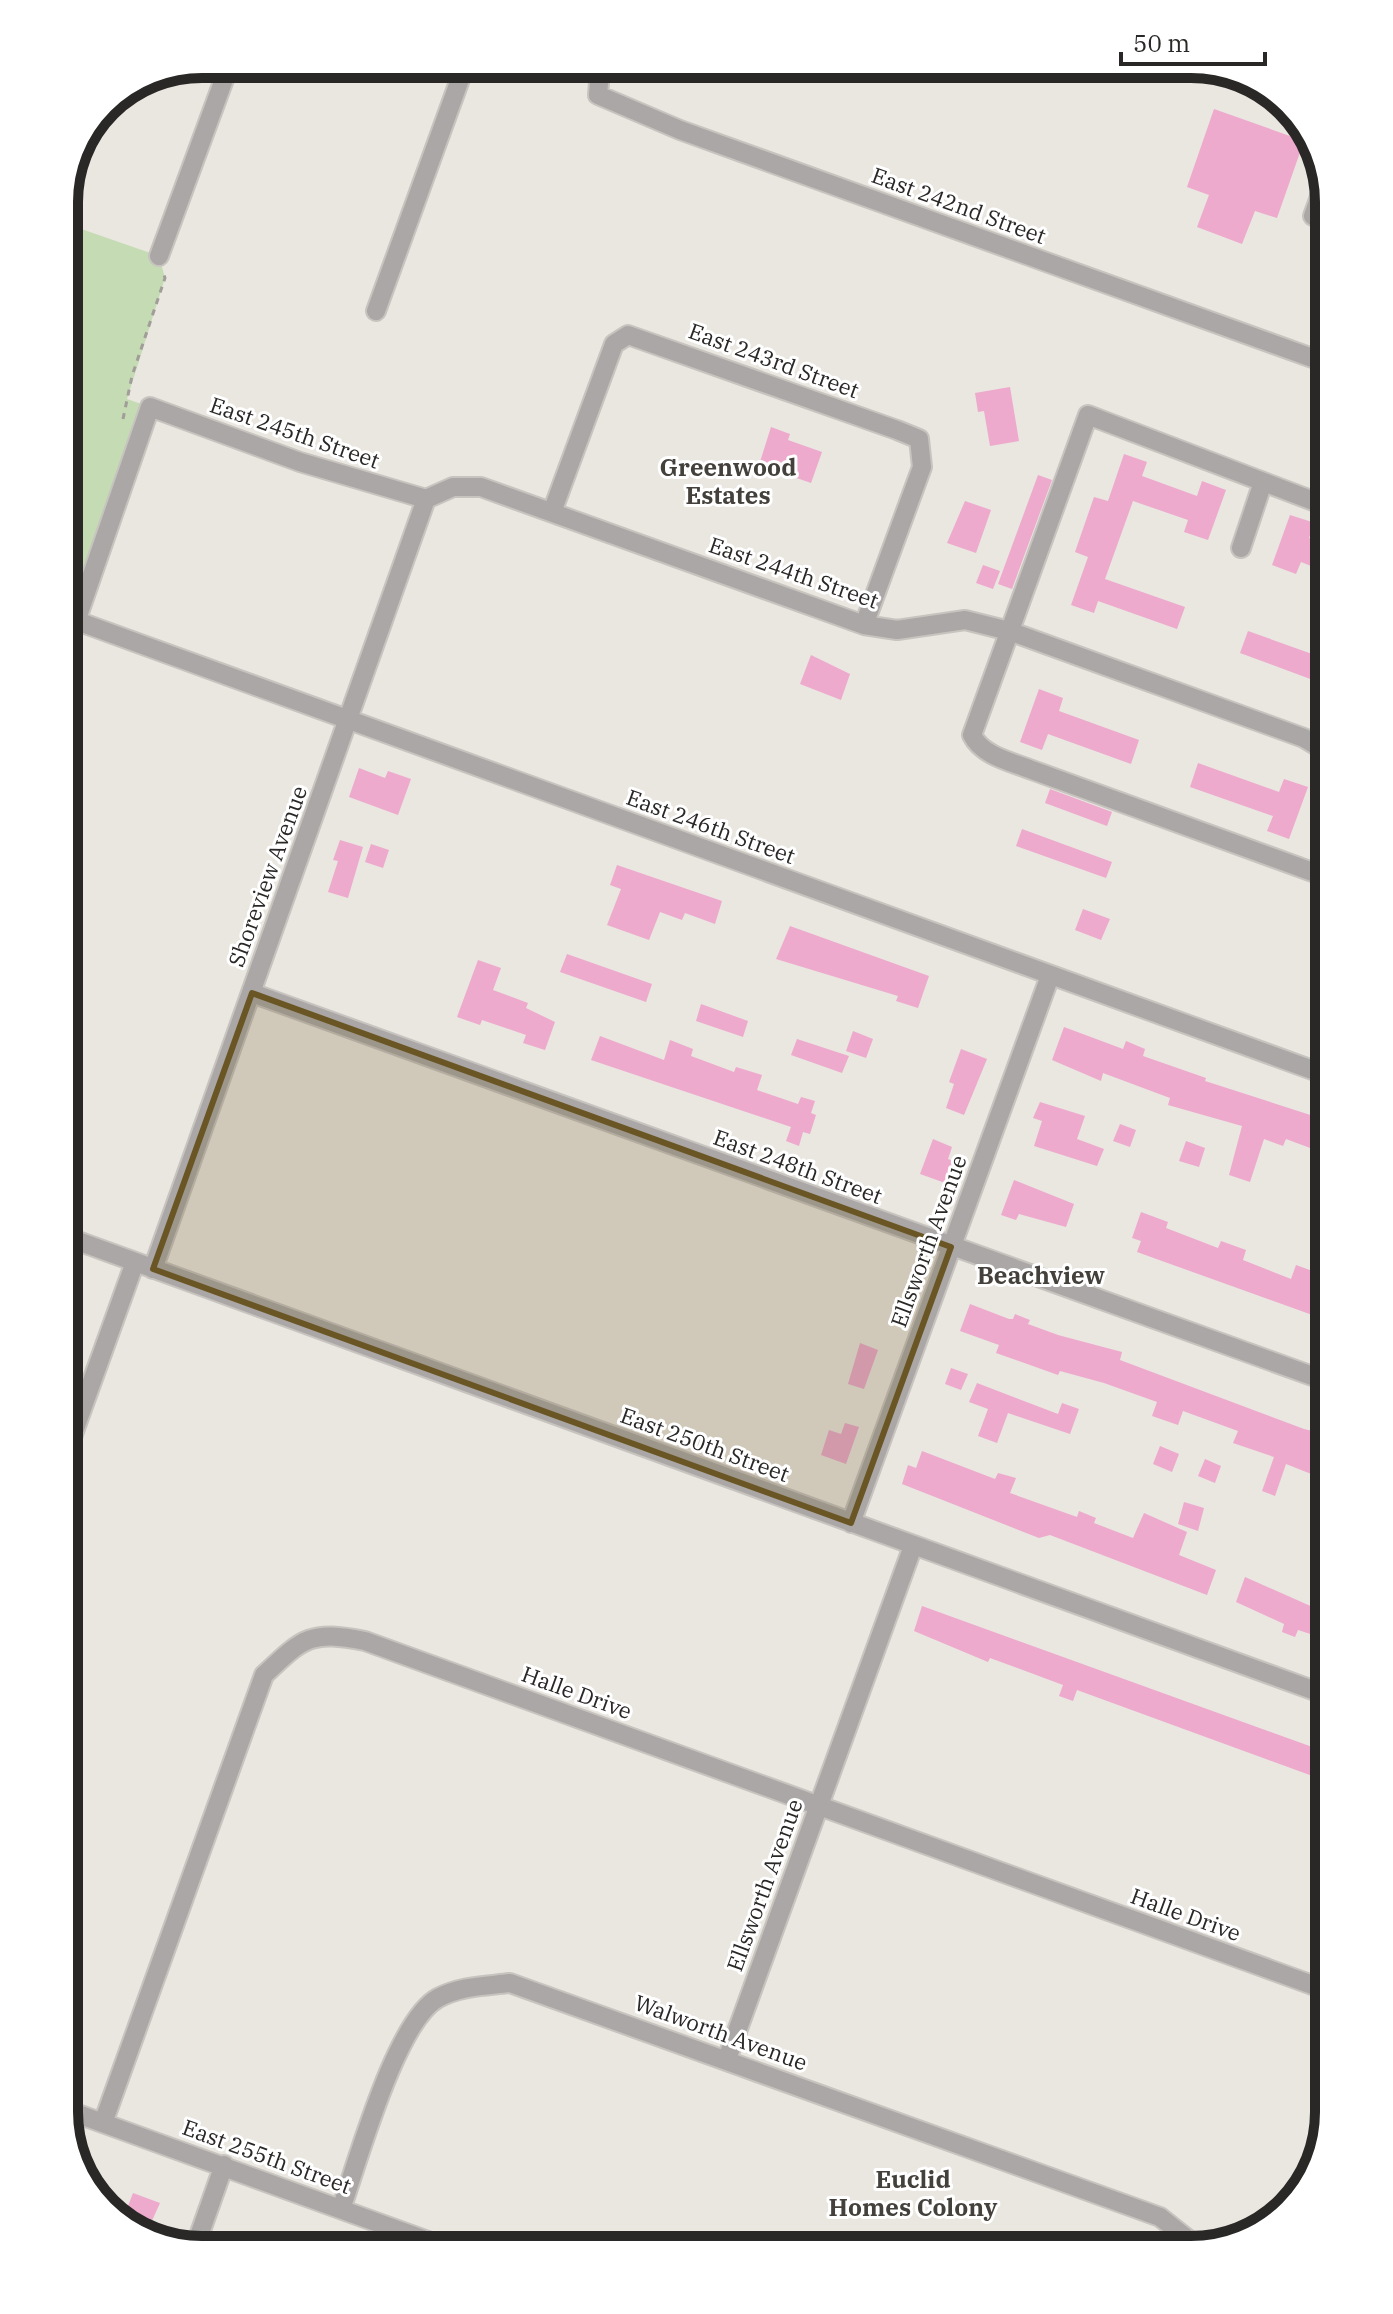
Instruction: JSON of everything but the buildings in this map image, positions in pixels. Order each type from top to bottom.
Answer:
[{"type":"street","points":[[159,256],[225,78]]},
{"type":"street","points":[[376,311],[460,78]]},
{"type":"street","name":"East 242nd Street","points":[[599,78],[598,95],[680,130],[1315,359]]},
{"type":"street","name":"East 243rd Street","points":[[552,512],[614,344],[628,335],[919,439],[922,467],[864,625]]},
{"type":"street","name":"East 245th Street","points":[[78,618],[150,407],[300,462],[426,499]]},
{"type":"street","points":[[1315,502],[1088,415],[972,735],[977,745],[1032,770],[1315,873]]},
{"type":"street","points":[[1241,548],[1263,482]]},
{"type":"street","name":"East 244th Street","points":[[426,499],[453,487],[481,487],[864,625],[897,630],[965,620],[1009,631],[1315,745]]},
{"type":"street","name":"Shoreview Avenue","points":[[153,1269],[426,499]]},
{"type":"street","name":"East 246th Street","points":[[78,621],[1315,1071]]},
{"type":"street","name":"Ellsworth Avenue","points":[[851,1523],[1050,976]]},
{"type":"street","name":"East 248th Street","points":[[252,993],[1315,1377]]},
{"type":"street","name":"East 250th Street","points":[[78,1241],[1315,1691]]},
{"type":"street","points":[[78,1420],[135,1262]]},
{"type":"street","name":"Ellsworth Avenue","points":[[727,2059],[913,1546]]},
{"type":"street","name":"Halle Drive","points":[[103,2123],[264,1675],[300,1640],[333,1635],[365,1641],[1315,1986]]},
{"type":"street","name":"Walworth Avenue","points":[[341,2209],[394,2063],[415,2019],[436,1999],[461,1988],[510,1983],[1160,2217],[1184,2236]]},
{"type":"street","name":"East 255th Street","points":[[78,2114],[415,2236]]},
{"type":"street","points":[[199,2236],[224,2165]]},
{"type":"path","points":[[123,419],[132,376],[165,278],[159,256]]},
{"type":"highlighted area","points":[[252,993],[951,1247],[851,1523],[153,1269]]},
{"type":"green space","points":[[78,228],[159,256],[165,278],[127,399],[150,407],[78,615]]},
{"type":"district","name":"Greenwood Estates","points":[[728,481]]},
{"type":"district","name":"Beachview","points":[[1041,1275]]},
{"type":"district","name":"Euclid Homes Colony","points":[[913,2193]]}]
